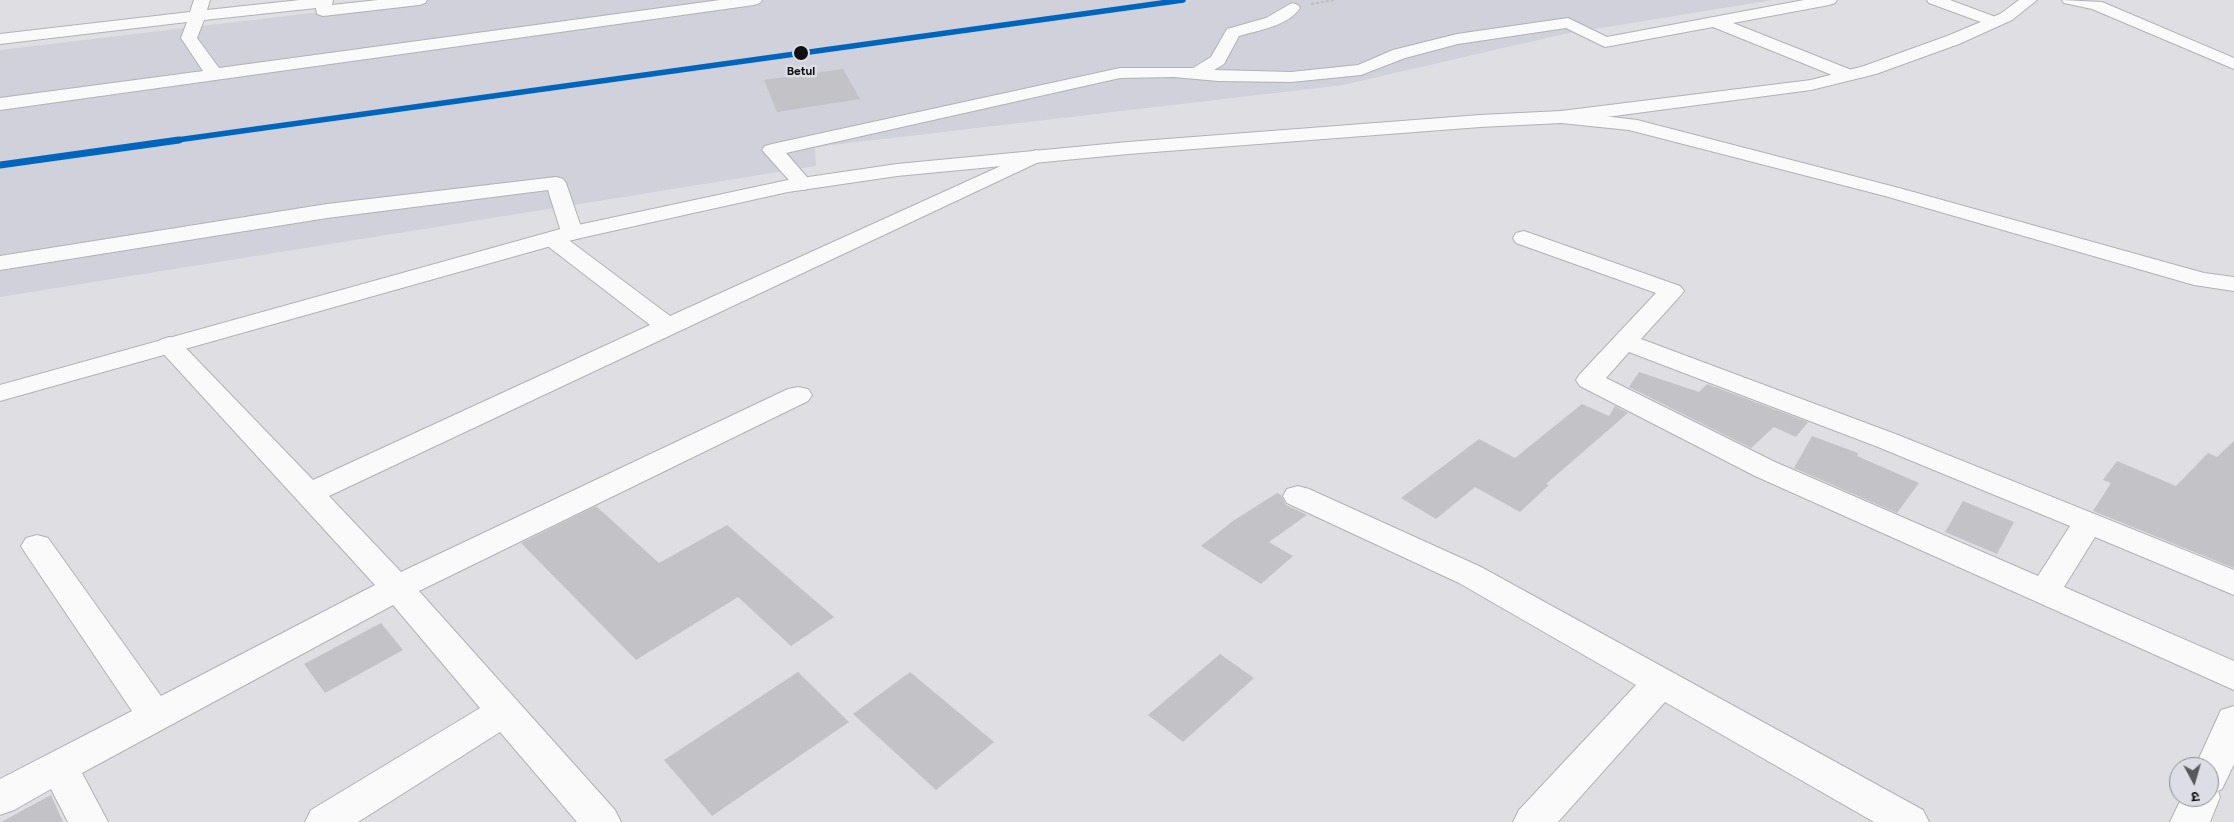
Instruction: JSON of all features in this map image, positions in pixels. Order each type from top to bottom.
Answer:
[{"type":"street","points":[[136,7],[325,1],[323,11],[419,0]]},
{"type":"street","points":[[0,104],[214,74],[586,14],[754,0]]},
{"type":"street","points":[[1935,0],[1995,22]]},
{"type":"street","points":[[0,393],[562,236],[803,184],[897,170],[1036,156],[1480,120],[1561,117],[1811,85],[1870,70],[1916,54],[2006,17],[2029,0]]},
{"type":"street","points":[[2070,0],[2101,2],[2234,64]]},
{"type":"street","points":[[803,184],[772,150],[1120,73],[1291,77],[1362,70],[1399,54],[1457,39],[1568,23],[1605,42],[1820,1]]},
{"type":"street","points":[[0,39],[200,6]]},
{"type":"street","points":[[200,6],[189,38],[214,74]]},
{"type":"street","points":[[1196,74],[1218,60],[1233,33],[1272,21],[1292,8]]},
{"type":"street","points":[[1714,21],[1848,75]]},
{"type":"street","points":[[1561,117],[1630,124],[1892,192],[2202,280],[2234,284]]},
{"type":"street","points":[[308,494],[1036,156]]},
{"type":"street","points":[[0,263],[327,211],[556,183],[562,236],[668,327]]},
{"type":"street","points":[[1524,238],[1672,291],[1589,380],[1765,469],[2234,676]]},
{"type":"street","points":[[1625,342],[1888,441],[2234,583]]},
{"type":"street","points":[[170,345],[396,588],[503,712],[589,818]]},
{"type":"street","points":[[0,798],[396,588],[798,395]]},
{"type":"street","points":[[1298,496],[1470,575],[1909,822]]},
{"type":"street","points":[[2044,592],[2089,522]]},
{"type":"street","points":[[37,546],[155,716]]},
{"type":"street","points":[[1533,822],[1661,682]]},
{"type":"street","points":[[325,822],[503,712]]},
{"type":"street","points":[[2219,757],[2234,723]]},
{"type":"street","points":[[59,767],[88,822]]},
{"type":"street","points":[[2190,822],[2197,807]]},
{"type":"shaded area","points":[[421,0],[1773,0],[1564,34],[1343,85],[815,147],[816,166],[0,297],[0,50]]},
{"type":"building","points":[[843,69],[860,99],[777,112],[764,80]]},
{"type":"building","points":[[1639,372],[1699,392],[1707,384],[1808,422],[1796,437],[1774,427],[1751,448],[1629,387]]},
{"type":"building","points":[[1582,404],[1609,416],[1615,406],[1628,413],[1546,484],[1549,485],[1520,512],[1475,487],[1436,519],[1401,498],[1479,439],[1515,458]]},
{"type":"building","points":[[1812,436],[1858,453],[1857,456],[1919,483],[1897,513],[1794,468]]},
{"type":"building","points":[[2234,441],[2234,568],[2093,511],[2111,483],[2103,480],[2117,461],[2176,486],[2208,453],[2217,457]]},
{"type":"building","points":[[1277,493],[1281,495],[1286,505],[1307,515],[1269,542],[1293,556],[1261,584],[1201,546],[1233,521]]},
{"type":"building","points":[[1963,501],[2014,522],[1997,554],[1945,532]]},
{"type":"building","points":[[596,506],[659,563],[727,525],[834,617],[791,646],[738,597],[636,660],[521,543]]},
{"type":"building","points":[[381,623],[403,650],[325,693],[304,664]]},
{"type":"building","points":[[1220,654],[1254,678],[1183,742],[1148,715]]},
{"type":"building","points":[[798,672],[849,722],[712,816],[664,760]]},
{"type":"building","points":[[910,672],[994,742],[936,790],[853,714]]},
{"type":"building","points":[[51,795],[63,822],[1,822]]},
{"type":"transit line","points":[[0,165],[1183,0]]},
{"type":"place","name":"Betul","points":[[801,53]]}]
